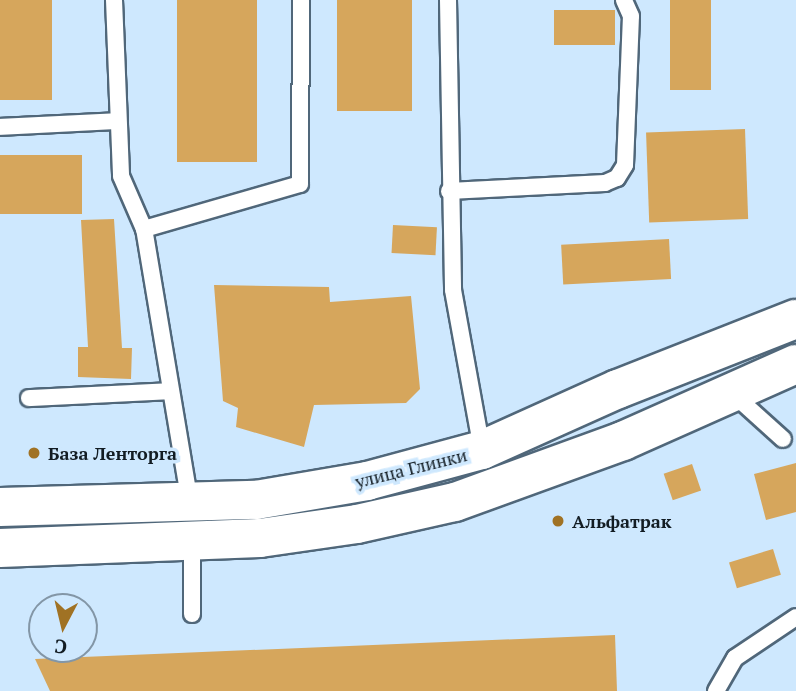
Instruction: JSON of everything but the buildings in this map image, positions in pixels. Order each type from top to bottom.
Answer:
[{"type":"highway","name":"улица Глинки","points":[[0,507],[190,504],[256,500],[368,481],[482,450],[618,389],[796,319]]},
{"type":"highway","points":[[0,548],[192,543],[357,524],[455,502],[624,441],[796,364]]},
{"type":"lane","points":[[114,0],[121,176],[144,229],[190,504],[192,614]]},
{"type":"lane","points":[[144,229],[300,184],[300,0]]},
{"type":"lane","points":[[448,0],[449,191],[453,290],[482,450]]},
{"type":"lane","points":[[449,191],[605,183],[617,178],[625,165],[631,16],[624,0]]},
{"type":"lane","points":[[0,127],[118,121]]},
{"type":"lane","points":[[29,398],[170,391]]},
{"type":"lane","points":[[732,392],[783,439]]},
{"type":"lane","points":[[716,691],[735,658],[796,617]]},
{"type":"place","name":"База Ленторга","points":[[34,453]]},
{"type":"place","name":"Альфатрак","points":[[558,521]]}]
